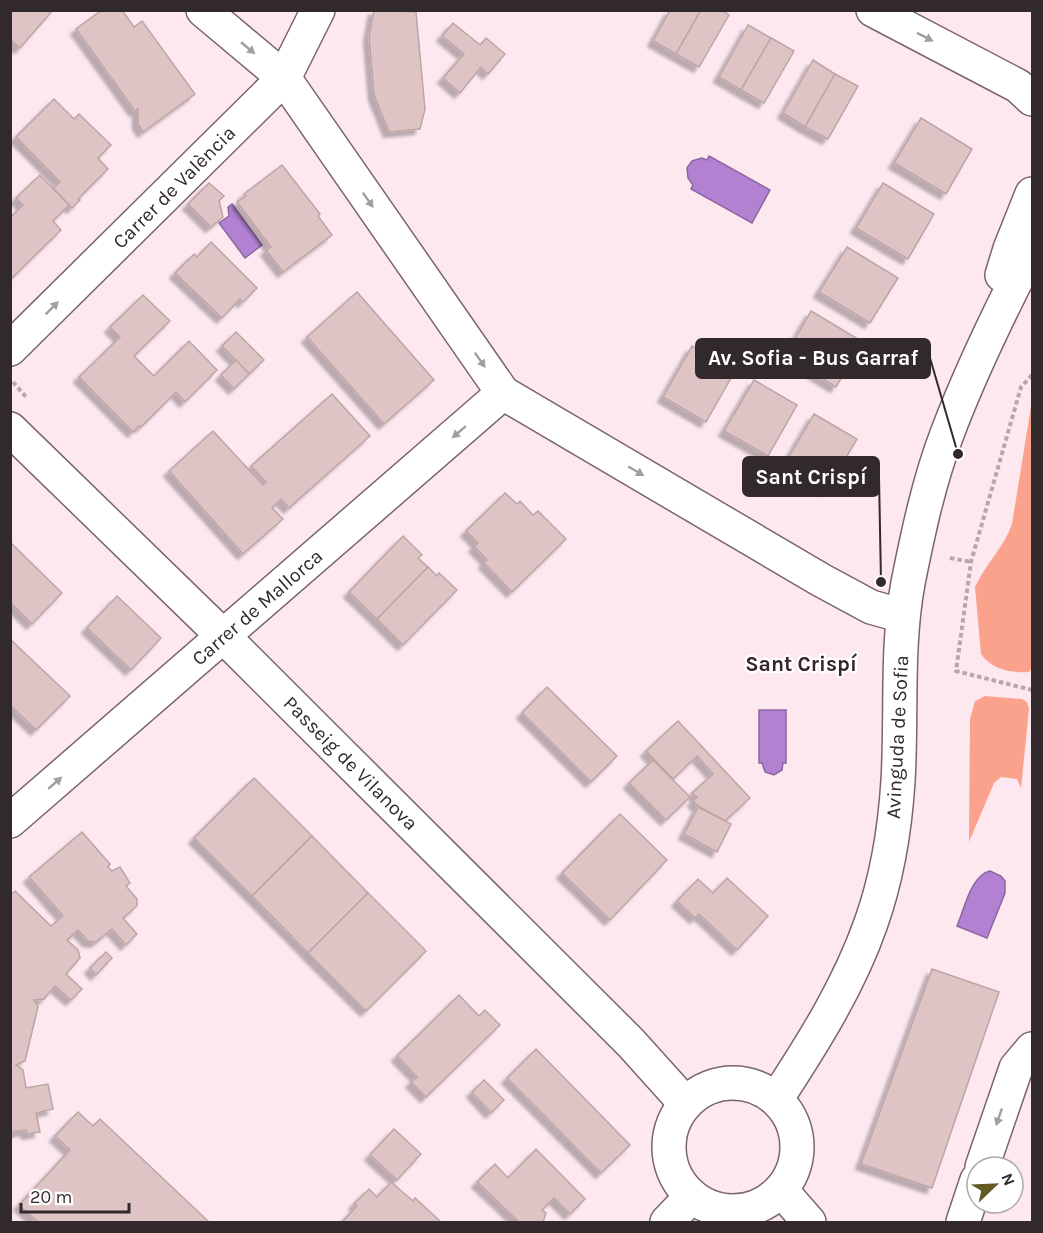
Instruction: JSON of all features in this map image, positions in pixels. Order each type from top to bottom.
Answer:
[{"type":"street","points":[[203,10],[284,78],[503,393],[821,580],[871,607],[903,616]]},
{"type":"street","name":"Carrer de València","points":[[10,349],[284,78],[318,10]]},
{"type":"street","points":[[873,10],[1018,86],[1032,99]]},
{"type":"street","name":"Avinguda de Sofia","points":[[977,360],[1010,249],[1032,194]]},
{"type":"street","name":"Avinguda de Sofia","points":[[777,1098],[821,1028],[856,960],[871,924],[885,876],[898,784],[903,616],[908,582],[947,435],[977,360],[1032,249]]},
{"type":"street","name":"Carrer de Mallorca","points":[[10,821],[503,393]]},
{"type":"street","name":"Passeig de Vilanova","points":[[10,429],[224,637],[631,1043],[686,1102]]},
{"type":"street","points":[[986,1155],[1016,1068],[1031,1050]]},
{"type":"street","points":[[721,1083],[741,1083],[764,1090],[777,1098],[789,1118],[797,1140],[796,1160],[781,1190],[758,1206],[738,1211],[706,1206],[692,1197],[673,1171],[669,1151],[678,1114],[686,1102],[702,1090],[721,1083]]},
{"type":"street","points":[[781,1190],[809,1222]]},
{"type":"street","points":[[667,1222],[692,1197]]},
{"type":"path","points":[[1032,375],[1021,387],[971,562],[956,671],[1032,690]]},
{"type":"shaded area","points":[[709,156],[770,190],[752,223],[691,189],[693,185],[688,178],[687,168],[692,161],[702,158],[707,160]]},
{"type":"shaded area","points":[[232,204],[262,245],[245,258],[219,223],[229,216],[228,207]]},
{"type":"shaded area","points":[[1032,400],[1032,668],[1029,672],[1015,672],[996,667],[981,654],[975,587],[1012,524]]},
{"type":"shaded area","points":[[985,696],[1022,699],[1027,702],[1029,709],[1021,788],[1017,779],[1001,777],[994,783],[969,842],[970,719],[975,701]]},
{"type":"shaded area","points":[[759,710],[786,710],[786,763],[783,763],[782,770],[774,775],[765,772],[762,763],[759,763]]},
{"type":"shaded area","points":[[990,871],[1001,876],[1005,881],[1005,893],[987,938],[957,926],[973,886],[983,874]]},
{"type":"building","points":[[10,10],[53,10],[20,48],[10,39]]},
{"type":"building","points":[[102,10],[122,10],[134,27],[142,21],[195,94],[143,132],[138,124],[138,109],[135,111],[76,29]]},
{"type":"building","points":[[374,10],[416,12],[425,109],[420,129],[389,132],[374,95],[369,36]]},
{"type":"building","points":[[670,10],[701,10],[676,54],[653,41]]},
{"type":"building","points":[[701,10],[722,10],[729,15],[699,67],[676,54]]},
{"type":"building","points":[[453,23],[480,45],[486,38],[505,54],[488,74],[481,67],[460,93],[443,78],[464,54],[442,36]]},
{"type":"building","points":[[748,25],[771,38],[741,90],[719,77]]},
{"type":"building","points":[[771,38],[794,51],[764,103],[741,90]]},
{"type":"building","points":[[813,60],[835,74],[805,127],[783,113]]},
{"type":"building","points":[[835,74],[858,86],[828,139],[805,127]]},
{"type":"building","points":[[54,99],[74,119],[79,114],[111,145],[98,158],[108,169],[72,208],[53,188],[60,182],[16,137]]},
{"type":"building","points":[[921,118],[972,149],[946,194],[894,163]]},
{"type":"building","points":[[282,165],[320,214],[318,216],[332,235],[283,272],[266,250],[271,247],[237,202]]},
{"type":"building","points":[[40,175],[69,205],[53,221],[61,230],[10,280],[10,218],[23,205],[16,198]]},
{"type":"building","points":[[209,183],[224,196],[219,201],[223,217],[211,227],[188,204]]},
{"type":"building","points":[[883,183],[934,214],[908,259],[856,228]]},
{"type":"building","points":[[211,242],[257,288],[243,302],[240,299],[222,318],[175,273],[194,254],[197,257]]},
{"type":"building","points":[[847,247],[898,278],[870,323],[819,292]]},
{"type":"building","points":[[357,292],[434,380],[384,424],[307,337]]},
{"type":"building","points":[[143,295],[170,321],[134,356],[154,376],[189,341],[217,370],[185,402],[176,392],[133,432],[79,377],[120,337],[110,327]]},
{"type":"building","points":[[811,311],[863,342],[836,387],[785,356]]},
{"type":"building","points":[[236,332],[264,360],[249,374],[222,346]]},
{"type":"building","points":[[692,346],[735,371],[706,422],[663,397]]},
{"type":"building","points":[[236,360],[249,374],[234,389],[221,375]]},
{"type":"building","points":[[754,380],[797,405],[768,456],[724,431]]},
{"type":"building","points":[[332,394],[370,436],[289,508],[281,499],[272,508],[283,519],[243,554],[169,471],[213,431],[263,485],[266,482],[251,466]]},
{"type":"building","points":[[814,414],[857,439],[827,490],[784,465]]},
{"type":"building","points":[[505,493],[517,504],[520,501],[533,515],[538,511],[566,539],[512,592],[484,563],[487,560],[474,546],[478,543],[466,531]]},
{"type":"building","points":[[403,536],[422,555],[418,558],[428,567],[377,619],[349,592]]},
{"type":"building","points":[[10,542],[62,593],[32,624],[10,602]]},
{"type":"building","points":[[428,567],[437,576],[439,573],[457,590],[403,645],[377,619]]},
{"type":"building","points":[[117,596],[161,638],[131,670],[87,628]]},
{"type":"building","points":[[10,639],[70,696],[36,730],[10,705]]},
{"type":"building","points":[[547,687],[617,756],[591,782],[522,713]]},
{"type":"building","points":[[678,721],[750,798],[725,821],[693,801],[697,797],[692,793],[713,774],[697,756],[673,779],[646,751]]},
{"type":"building","points":[[653,760],[690,797],[666,820],[629,783]]},
{"type":"building","points":[[254,778],[312,836],[252,896],[194,838]]},
{"type":"building","points":[[698,807],[731,824],[717,852],[684,834]]},
{"type":"building","points":[[620,814],[667,860],[610,920],[562,873]]},
{"type":"building","points":[[82,832],[110,864],[108,867],[112,871],[120,867],[130,883],[126,886],[137,899],[137,906],[123,918],[137,934],[126,945],[112,929],[96,942],[88,941],[78,930],[67,940],[78,950],[80,958],[66,974],[82,989],[71,1000],[55,986],[44,999],[34,1000],[38,1007],[25,1061],[16,1065],[23,1070],[26,1088],[48,1084],[53,1109],[36,1113],[40,1132],[27,1134],[26,1130],[12,1132],[14,1136],[10,1138],[10,896],[15,891],[51,926],[63,916],[29,877]]},
{"type":"building","points":[[312,836],[368,893],[308,953],[252,896]]},
{"type":"building","points":[[727,878],[768,916],[737,950],[699,914],[695,918],[677,901],[698,879],[713,893]]},
{"type":"building","points":[[368,893],[426,951],[366,1011],[308,953]]},
{"type":"building","points":[[106,952],[112,958],[96,975],[90,968]]},
{"type":"building","points":[[932,969],[999,992],[932,1188],[861,1164]]},
{"type":"building","points":[[459,995],[479,1016],[485,1010],[500,1025],[426,1097],[411,1082],[417,1077],[397,1056]]},
{"type":"building","points":[[536,1049],[630,1145],[601,1173],[507,1078]]},
{"type":"building","points":[[484,1080],[504,1100],[491,1113],[472,1092]]},
{"type":"building","points":[[78,1112],[93,1126],[100,1119],[209,1222],[38,1222],[19,1205],[70,1150],[55,1136]]},
{"type":"building","points":[[394,1129],[421,1154],[397,1180],[370,1155]]},
{"type":"building","points":[[536,1149],[585,1199],[570,1214],[554,1198],[542,1210],[546,1213],[543,1222],[519,1222],[477,1182],[495,1164],[508,1178]]},
{"type":"building","points":[[391,1182],[413,1201],[415,1198],[441,1222],[342,1222],[357,1206],[354,1204],[369,1189],[377,1197]]},
{"type":"place","name":"Av. Sofia - Bus Garraf","points":[[958,454]]},
{"type":"place","name":"Sant Crispí","points":[[881,582]]},
{"type":"district","name":"Sant Crispí","points":[[801,664]]}]
